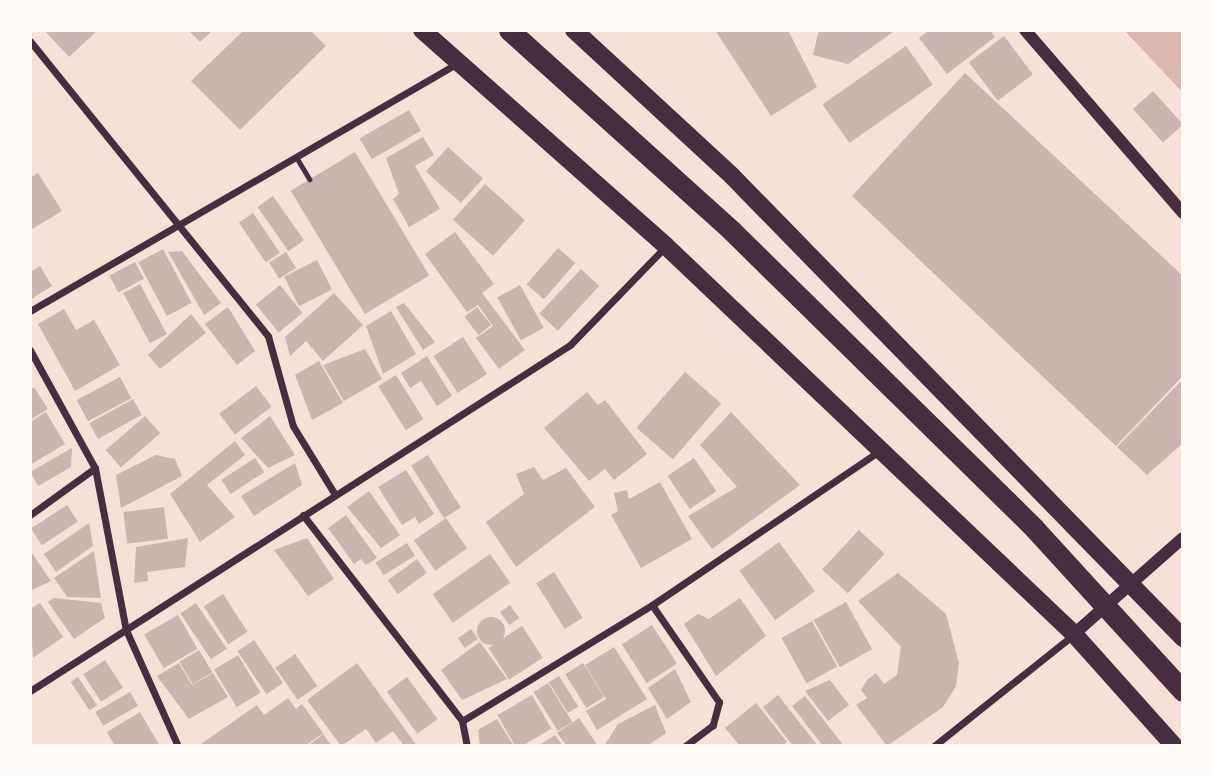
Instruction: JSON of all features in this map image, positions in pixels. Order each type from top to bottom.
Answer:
[{"type":"highway","points":[[509,30],[732,231],[1034,528],[1183,691]]},
{"type":"main road","points":[[422,30],[666,246],[881,450],[1074,634],[1174,746]]},
{"type":"main road","points":[[574,30],[732,176],[1130,580],[1183,638]]},
{"type":"street","points":[[1025,30],[1183,213]]},
{"type":"street","points":[[30,41],[183,225],[268,336],[293,426],[334,493]]},
{"type":"street","points":[[30,311],[183,225],[457,62]]},
{"type":"street","points":[[30,691],[334,493],[570,345],[666,246]]},
{"type":"street","points":[[30,350],[95,468],[126,630],[178,746]]},
{"type":"street","points":[[462,722],[652,605],[881,450]]},
{"type":"street","points":[[30,515],[95,468]]},
{"type":"street","points":[[303,515],[462,722],[467,746]]},
{"type":"street","points":[[934,746],[1074,634],[1130,580],[1183,538]]},
{"type":"street","points":[[652,605],[719,702],[713,725],[685,746]]},
{"type":"lane","points":[[296,157],[309,179]]},
{"type":"shaded area","points":[[1124,30],[1183,30],[1183,93]]},
{"type":"building","points":[[44,30],[98,30],[69,57]]},
{"type":"building","points":[[188,30],[213,30],[200,42]]},
{"type":"building","points":[[244,30],[310,30],[326,46],[240,130],[191,81]]},
{"type":"building","points":[[715,30],[788,30],[817,87],[771,116]]},
{"type":"building","points":[[819,30],[896,30],[848,64],[813,55]]},
{"type":"building","points":[[930,30],[990,30],[995,37],[947,74],[919,38]]},
{"type":"building","points":[[1004,36],[1033,74],[998,101],[969,62]]},
{"type":"building","points":[[906,46],[933,85],[849,143],[822,105]]},
{"type":"building","points":[[965,73],[1183,276],[1183,376],[1116,446],[852,196]]},
{"type":"building","points":[[1153,91],[1183,124],[1163,143],[1133,109]]},
{"type":"building","points":[[409,110],[421,131],[372,159],[360,138]]},
{"type":"building","points":[[423,137],[434,155],[415,166],[440,209],[409,227],[393,199],[399,194],[386,158]]},
{"type":"building","points":[[448,147],[483,178],[461,203],[426,172]]},
{"type":"building","points":[[355,152],[429,275],[365,314],[291,191]]},
{"type":"building","points":[[38,173],[62,211],[32,229],[30,178]]},
{"type":"building","points":[[485,184],[525,220],[493,256],[453,220]]},
{"type":"building","points":[[273,196],[304,240],[288,251],[257,207]]},
{"type":"building","points":[[253,213],[280,253],[266,262],[239,223]]},
{"type":"building","points":[[455,232],[494,284],[482,293],[525,350],[499,369],[476,338],[493,326],[478,305],[467,312],[425,254]]},
{"type":"building","points":[[558,248],[575,263],[544,299],[527,284]]},
{"type":"building","points":[[163,249],[192,303],[167,316],[138,262]]},
{"type":"building","points":[[182,251],[221,303],[204,315],[168,252]]},
{"type":"building","points":[[286,252],[296,268],[279,279],[269,263]]},
{"type":"building","points":[[317,260],[332,289],[299,306],[284,277]]},
{"type":"building","points":[[135,262],[144,279],[118,292],[109,276]]},
{"type":"building","points":[[40,266],[52,286],[30,300],[30,272]]},
{"type":"building","points":[[581,269],[599,286],[558,331],[539,314]]},
{"type":"building","points":[[140,284],[167,334],[150,343],[123,293]]},
{"type":"building","points":[[280,285],[303,313],[279,332],[256,305]]},
{"type":"building","points":[[520,285],[544,328],[521,340],[497,298]]},
{"type":"building","points":[[334,293],[363,325],[323,361],[306,341],[290,356],[285,337]]},
{"type":"building","points":[[404,303],[435,342],[423,350],[396,307]]},
{"type":"building","points":[[228,307],[255,351],[237,365],[205,324]]},
{"type":"building","points":[[477,307],[491,325],[479,335],[464,317]]},
{"type":"building","points":[[64,309],[76,330],[94,320],[120,365],[75,391],[38,324]]},
{"type":"building","points":[[391,311],[416,354],[383,374],[366,326]]},
{"type":"building","points":[[191,314],[206,333],[160,369],[148,355]]},
{"type":"building","points":[[463,337],[487,374],[458,393],[434,356]]},
{"type":"building","points":[[365,349],[382,379],[344,401],[323,365]]},
{"type":"building","points":[[427,356],[452,396],[437,406],[421,381],[410,388],[401,373]]},
{"type":"building","points":[[319,361],[343,403],[312,420],[295,375]]},
{"type":"building","points":[[685,372],[721,403],[673,459],[636,428]]},
{"type":"building","points":[[396,375],[424,419],[406,430],[378,386]]},
{"type":"building","points":[[120,377],[131,398],[88,421],[77,400]]},
{"type":"building","points":[[1183,379],[1183,443],[1147,475],[1117,447]]},
{"type":"building","points":[[256,386],[272,407],[235,434],[219,414]]},
{"type":"building","points":[[34,387],[48,409],[30,420],[30,390]]},
{"type":"building","points":[[587,392],[598,405],[605,400],[647,454],[614,480],[605,469],[589,481],[544,428]]},
{"type":"building","points":[[133,399],[142,415],[98,439],[89,423]]},
{"type":"building","points":[[46,412],[65,444],[30,465],[30,422]]},
{"type":"building","points":[[731,412],[800,485],[712,549],[688,516],[737,487],[700,445]]},
{"type":"building","points":[[145,416],[160,433],[121,467],[106,450]]},
{"type":"building","points":[[270,416],[295,455],[268,468],[241,438]]},
{"type":"building","points":[[235,441],[245,455],[207,485],[235,517],[200,542],[170,494]]},
{"type":"building","points":[[72,448],[71,467],[38,486],[30,472]]},
{"type":"building","points":[[156,455],[175,459],[182,476],[121,508],[116,475]]},
{"type":"building","points":[[428,455],[461,508],[444,518],[411,466]]},
{"type":"building","points":[[255,458],[264,472],[231,494],[221,480]]},
{"type":"building","points":[[694,458],[716,491],[690,509],[667,476]]},
{"type":"building","points":[[295,463],[302,485],[254,516],[241,496]]},
{"type":"building","points":[[534,467],[543,480],[566,468],[595,507],[516,567],[486,522],[524,494],[516,474]]},
{"type":"building","points":[[406,470],[434,514],[419,524],[415,517],[402,525],[378,487]]},
{"type":"building","points":[[660,482],[692,539],[641,568],[611,515],[618,511],[614,493],[627,490],[629,499]]},
{"type":"building","points":[[369,491],[400,535],[381,548],[347,507]]},
{"type":"building","points":[[67,505],[78,522],[42,545],[31,528]]},
{"type":"building","points":[[164,507],[168,539],[127,544],[123,512]]},
{"type":"building","points":[[346,515],[377,558],[366,565],[361,559],[354,564],[328,528]]},
{"type":"building","points":[[446,518],[467,548],[435,571],[414,540]]},
{"type":"building","points":[[89,523],[93,546],[56,572],[44,554]]},
{"type":"building","points":[[859,530],[885,554],[848,593],[822,569]]},
{"type":"building","points":[[188,538],[185,567],[147,572],[148,581],[134,583],[136,547]]},
{"type":"building","points":[[307,538],[334,579],[308,596],[274,550]]},
{"type":"building","points":[[779,542],[815,591],[775,620],[739,571]]},
{"type":"building","points":[[407,543],[415,556],[384,575],[376,563]]},
{"type":"building","points":[[30,550],[51,581],[30,591]]},
{"type":"building","points":[[94,551],[101,598],[67,597],[54,578]]},
{"type":"building","points":[[490,554],[510,583],[453,623],[433,594]]},
{"type":"building","points":[[417,559],[427,573],[398,594],[388,580]]},
{"type":"building","points":[[554,572],[583,618],[565,629],[536,583]]},
{"type":"building","points":[[898,573],[946,614],[959,663],[956,686],[943,707],[887,746],[856,705],[867,698],[861,690],[867,680],[876,673],[884,684],[897,675],[901,647],[858,601]]},
{"type":"building","points":[[223,594],[248,632],[228,644],[204,607]]},
{"type":"building","points":[[54,598],[101,603],[105,618],[74,639],[48,602]]},
{"type":"building","points":[[740,598],[766,636],[716,676],[684,624],[698,614],[709,619]]},
{"type":"building","points":[[846,602],[872,649],[840,667],[814,620]]},
{"type":"building","points":[[40,603],[63,637],[33,658],[30,609]]},
{"type":"building","points":[[196,603],[227,649],[211,659],[180,614]]},
{"type":"building","points":[[510,605],[519,618],[509,625],[500,612]]},
{"type":"building","points":[[178,615],[198,649],[164,668],[144,634]]},
{"type":"building","points":[[491,617],[501,621],[505,631],[501,641],[491,645],[481,641],[477,631],[481,621]]},
{"type":"building","points":[[812,621],[837,666],[807,683],[781,638]]},
{"type":"building","points":[[652,625],[677,664],[647,683],[622,645]]},
{"type":"building","points":[[522,626],[543,658],[509,680],[488,648]]},
{"type":"building","points":[[471,629],[478,639],[465,648],[458,638]]},
{"type":"building","points":[[254,640],[283,683],[266,694],[237,651]]},
{"type":"building","points":[[480,642],[507,679],[462,700],[441,670]]},
{"type":"building","points":[[614,647],[647,699],[597,730],[586,711],[606,699],[585,665]]},
{"type":"building","points":[[199,650],[212,672],[193,684],[179,662]]},
{"type":"building","points":[[295,654],[317,686],[298,700],[275,668]]},
{"type":"building","points":[[238,655],[261,693],[237,707],[214,669]]},
{"type":"building","points":[[105,660],[123,688],[101,702],[83,674]]},
{"type":"building","points":[[179,663],[192,685],[213,673],[228,697],[189,719],[157,676]]},
{"type":"building","points":[[357,663],[417,746],[404,746],[393,731],[376,743],[366,729],[341,746],[307,700]]},
{"type":"building","points":[[583,663],[604,697],[586,708],[565,674]]},
{"type":"building","points":[[675,669],[691,702],[667,719],[648,688]]},
{"type":"building","points":[[559,676],[578,707],[568,713],[549,682]]},
{"type":"building","points":[[78,677],[97,705],[90,710],[71,682]]},
{"type":"building","points":[[407,677],[438,719],[417,734],[387,692]]},
{"type":"building","points":[[830,680],[849,705],[828,721],[805,691]]},
{"type":"building","points":[[548,683],[572,722],[558,731],[534,692]]},
{"type":"building","points":[[130,692],[138,706],[103,726],[95,712]]},
{"type":"building","points":[[532,695],[552,729],[522,746],[515,746],[497,715]]},
{"type":"building","points":[[778,695],[818,746],[793,746],[763,707]]},
{"type":"building","points":[[805,696],[844,746],[823,746],[792,706]]},
{"type":"building","points":[[288,698],[296,709],[302,704],[323,733],[305,746],[198,746],[257,705],[264,715]]},
{"type":"building","points":[[756,703],[787,742],[782,746],[740,746],[725,728]]},
{"type":"building","points":[[655,705],[666,733],[647,746],[604,746],[618,724]]},
{"type":"building","points":[[140,712],[160,746],[115,746],[107,732]]},
{"type":"building","points":[[579,718],[598,746],[567,746],[557,733]]},
{"type":"building","points":[[497,719],[514,746],[480,746],[478,730]]},
{"type":"building","points":[[323,734],[332,746],[310,744]]},
{"type":"building","points":[[555,735],[563,746],[538,746]]}]
